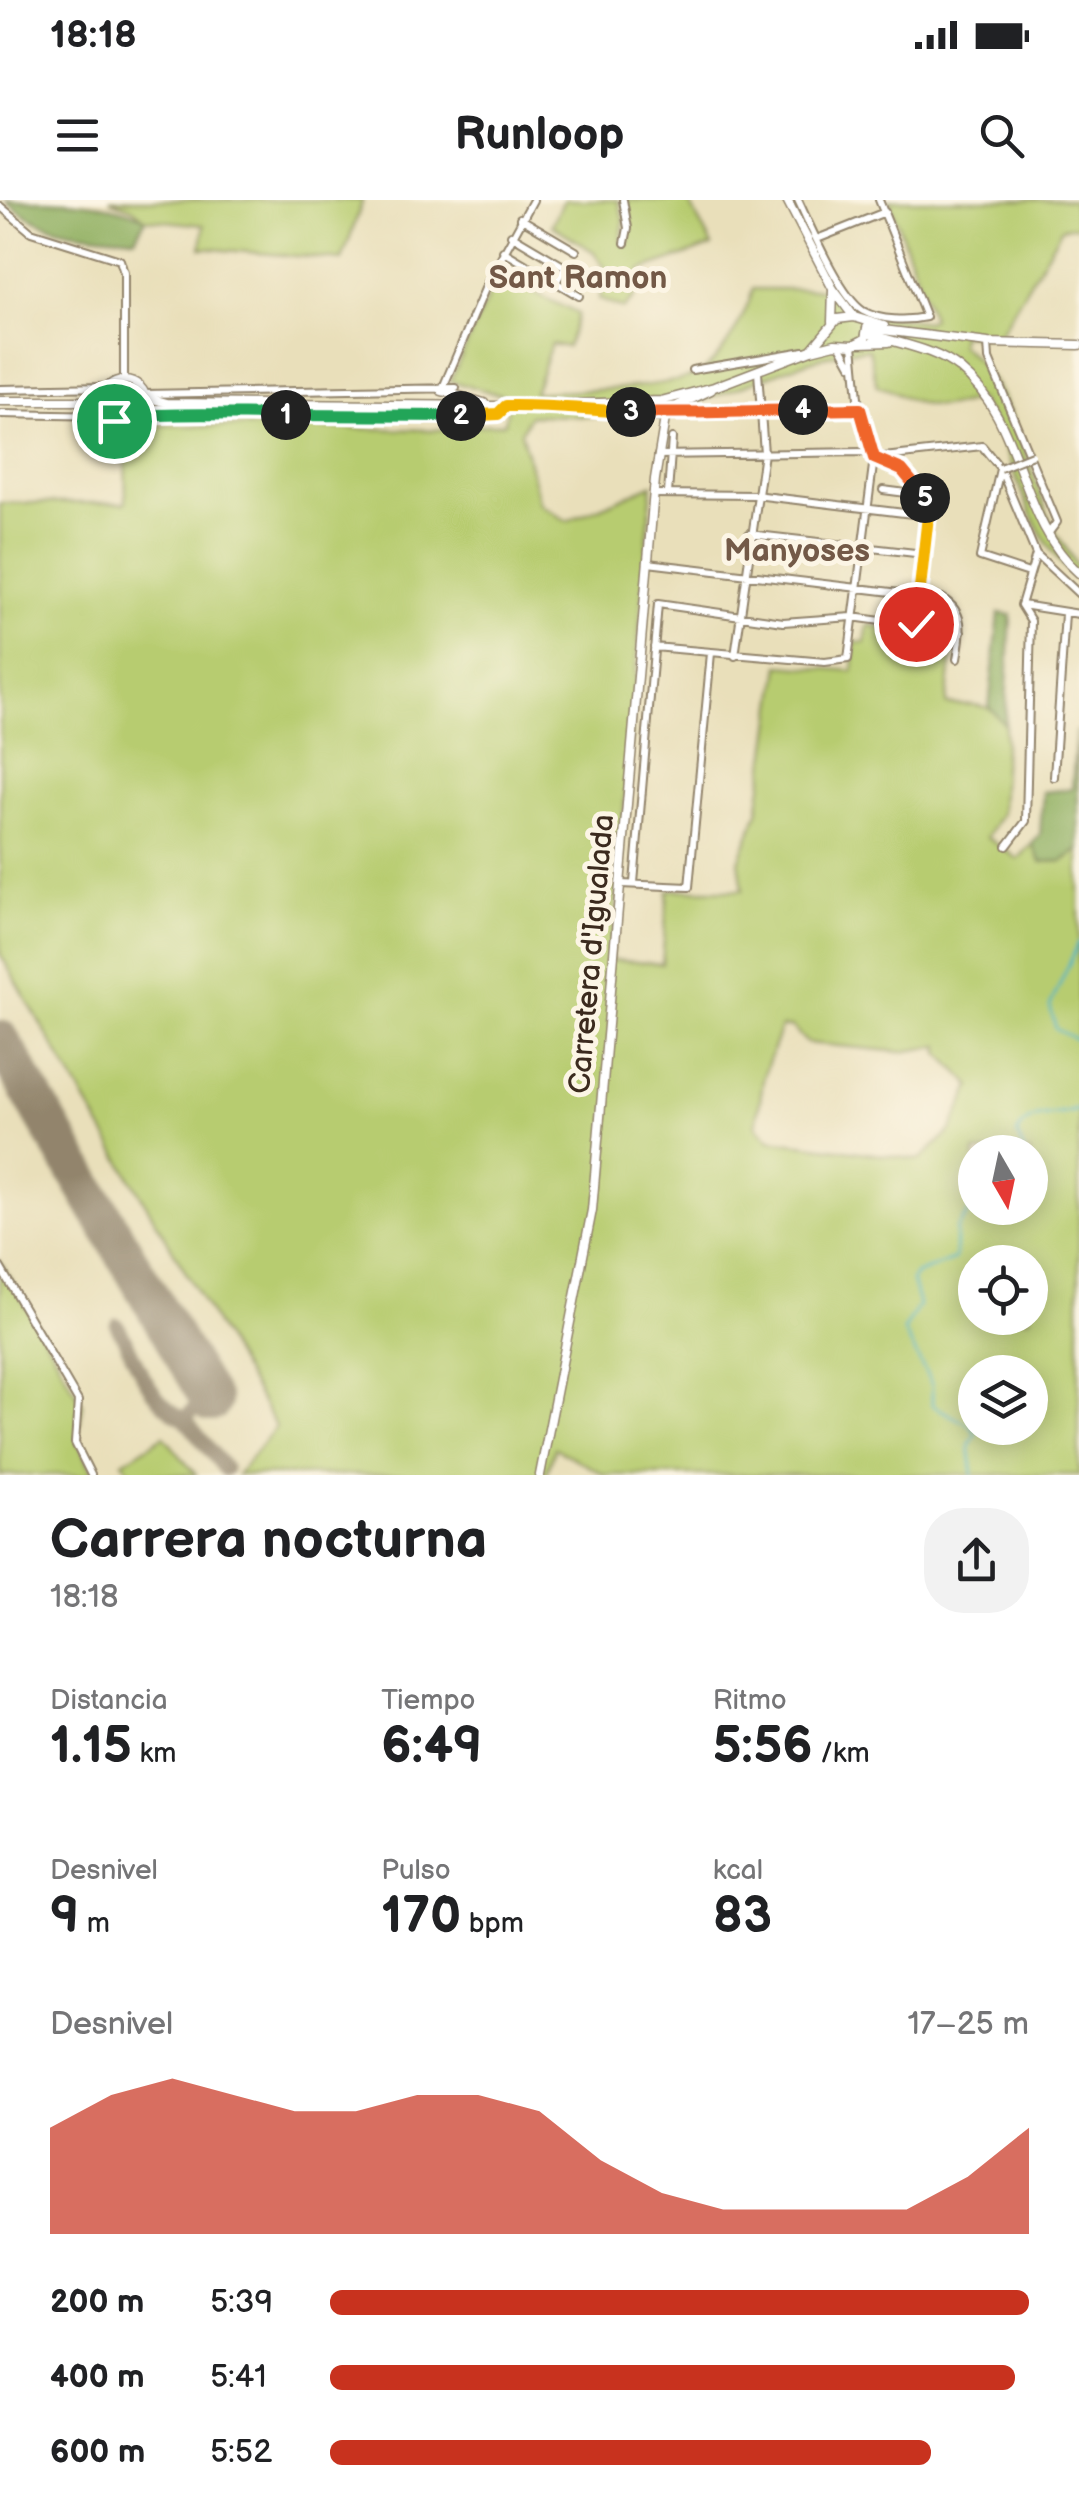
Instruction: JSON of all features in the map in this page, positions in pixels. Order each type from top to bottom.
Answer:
[{"type":"street","points":[[442,391],[486,284],[533,200]]},
{"type":"street","points":[[623,200],[628,228],[624,242]]},
{"type":"street","points":[[787,200],[833,276],[864,312],[908,320],[926,316],[879,200]]},
{"type":"street","points":[[84,401],[124,380],[134,382],[145,395],[167,402],[506,406],[661,401],[759,376],[811,350],[832,322],[833,276],[798,200]]},
{"type":"street","points":[[0,206],[30,232],[120,260],[124,273],[124,380]]},
{"type":"street","points":[[817,239],[885,212]]},
{"type":"street","points":[[520,218],[576,251]]},
{"type":"street","points":[[511,236],[565,267],[556,282]]},
{"type":"street","points":[[503,251],[579,296]]},
{"type":"street","points":[[834,290],[867,331],[920,348],[958,368],[988,400],[1048,534],[1079,573]]},
{"type":"street","points":[[832,322],[857,318],[903,330],[988,342],[1079,345]]},
{"type":"street","points":[[867,331],[903,330]]},
{"type":"street","points":[[852,366],[857,344],[867,331]]},
{"type":"street","points":[[654,647],[844,662],[874,458],[852,366],[828,332]]},
{"type":"street","points":[[692,370],[838,345],[893,342]]},
{"type":"street","points":[[988,342],[989,359],[1057,522],[1048,534]]},
{"type":"street","points":[[735,656],[749,534],[764,453],[759,376]]},
{"type":"street","points":[[665,416],[714,387]]},
{"type":"street","points":[[145,395],[456,388]]},
{"type":"street","points":[[0,389],[106,390]]},
{"type":"street","points":[[106,390],[103,406],[108,416]]},
{"type":"street","points":[[442,391],[493,406]]},
{"type":"street","points":[[142,413],[145,395]]},
{"type":"street","points":[[0,401],[84,401],[103,406]]},
{"type":"street","name":"Carretera d'Igualada","points":[[540,1475],[592,1210],[654,494],[665,416],[661,401]]},
{"type":"street","points":[[0,414],[108,416],[124,423],[167,402]]},
{"type":"street","points":[[568,404],[665,416],[707,410],[860,409]]},
{"type":"street","points":[[142,413],[477,416],[498,414],[506,406]]},
{"type":"street","points":[[668,494],[672,438]]},
{"type":"street","points":[[874,458],[982,446],[1002,471],[1036,554],[1079,594]]},
{"type":"street","points":[[658,454],[865,452],[902,470],[924,495],[928,516],[916,624]]},
{"type":"street","points":[[1029,573],[980,556],[1002,471],[1032,455]]},
{"type":"street","points":[[883,490],[924,495]]},
{"type":"street","points":[[654,494],[755,495],[928,516]]},
{"type":"street","points":[[749,534],[924,554]]},
{"type":"street","points":[[1007,846],[1026,820],[1031,621],[1021,604],[1036,554]]},
{"type":"street","points":[[648,563],[942,598],[958,612],[958,659]]},
{"type":"street","points":[[634,883],[658,604],[783,622],[852,617],[961,632]]},
{"type":"street","points":[[1021,604],[1079,614]]},
{"type":"street","points":[[1054,777],[1065,614]]},
{"type":"street","points":[[621,884],[689,887],[710,653]]},
{"type":"street","points":[[0,1266],[78,1401],[76,1444],[91,1475]]},
{"type":"green space","points":[[6,200],[99,205],[146,219],[135,238],[83,233],[35,220]]},
{"type":"green space","points":[[110,200],[363,200],[342,260],[201,248],[204,225],[146,219],[132,208]]},
{"type":"green space","points":[[564,200],[618,200],[624,221],[621,241],[627,245],[631,228],[627,200],[692,200],[689,202],[712,246],[641,270],[634,298],[623,309],[599,299],[606,269],[594,252],[552,225]]},
{"type":"green space","points":[[889,200],[1073,200],[1079,226],[1062,228],[997,338],[961,334],[960,345],[978,362],[1005,404],[1050,521],[1076,565],[1079,581],[1045,540],[978,399],[930,406],[877,386],[869,349],[821,358],[708,399],[665,410],[607,416],[530,415],[521,432],[540,504],[567,521],[652,485],[611,960],[662,964],[668,890],[743,890],[739,861],[758,812],[780,665],[853,671],[855,642],[865,643],[868,625],[954,637],[946,704],[988,708],[1001,717],[1005,725],[1001,814],[987,837],[1018,859],[1032,844],[1042,862],[1063,861],[1079,850],[1079,1475],[605,1475],[555,1448],[546,1475],[237,1475],[276,1427],[0,954],[0,503],[126,503],[125,445],[146,425],[435,430],[505,423],[509,397],[450,381],[498,275],[578,314],[567,347],[551,344],[534,393],[644,386],[699,373],[716,358],[732,335],[753,289],[828,289],[859,312],[925,322],[932,318]],"holes":[[[781,1027],[792,1027],[807,1043],[901,1052],[940,1046],[940,1053],[971,1086],[951,1131],[920,1160],[770,1140],[756,1126],[764,1074]]]},
{"type":"green space","points":[[999,613],[1011,615],[1005,725],[989,707]]},
{"type":"green space","points":[[1076,730],[1079,850],[1063,861],[1041,862],[1032,844],[1040,835],[1043,792],[1072,789]]},
{"type":"green space","points":[[0,1261],[83,1404],[77,1438],[94,1475],[0,1475]]},
{"type":"green space","points":[[164,1436],[196,1475],[132,1475],[123,1462]]},
{"type":"waterway","points":[[1079,942],[1050,1006],[1056,1029],[1079,1041]]},
{"type":"waterway","points":[[1017,1135],[1036,1117],[1079,1109]]},
{"type":"waterway","points":[[959,1225],[955,1259],[916,1274],[912,1280],[919,1305],[904,1331],[932,1385],[932,1405],[971,1426],[976,1435],[969,1445],[973,1475]]},
{"type":"taxiway","points":[[117,1325],[152,1390],[185,1419]]},
{"type":"taxiway","points":[[207,1394],[185,1419],[225,1469]]},
{"type":"runway","points":[[0,1040],[211,1402]]},
{"type":"district","name":"Sant Ramon","points":[[578,278]]},
{"type":"district","name":"Manyoses","points":[[797,551]]},
{"type":"route","points":[[114,421],[128,423],[140,416],[163,414],[477,416],[498,414],[506,406],[568,404],[658,417],[682,409],[860,409],[874,458],[902,470],[915,482],[928,505],[916,624]]}]
